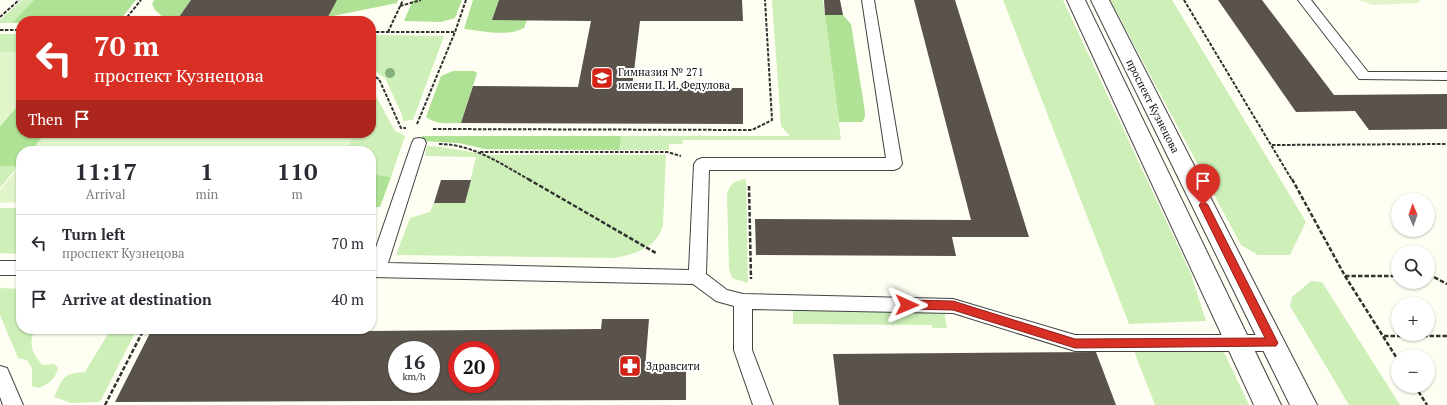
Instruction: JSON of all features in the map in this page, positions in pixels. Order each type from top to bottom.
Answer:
[{"type":"street","name":"проспект Кузнецова","points":[[1076,0],[1268,405]]},
{"type":"street","name":"проспект Кузнецова","points":[[1100,0],[1304,405]]},
{"type":"lane","points":[[697,277],[702,164],[894,164],[868,0]]},
{"type":"lane","points":[[1304,0],[1364,76],[1447,76]]},
{"type":"lane","points":[[376,264],[417,136]]},
{"type":"lane","points":[[0,268],[16,268]]},
{"type":"lane","points":[[376,270],[697,277],[722,296],[747,301],[953,306],[1075,343],[1272,343]]},
{"type":"lane","points":[[747,301],[743,351],[755,385],[761,393],[763,405]]},
{"type":"lane","points":[[0,374],[7,402]]},
{"type":"path","points":[[0,17],[19,0]]},
{"type":"path","points":[[128,16],[141,0]]},
{"type":"path","points":[[388,32],[403,0]]},
{"type":"path","points":[[400,6],[421,0]]},
{"type":"path","points":[[417,136],[466,0]]},
{"type":"path","points":[[417,136],[752,130],[772,120],[765,0]]},
{"type":"path","points":[[1184,0],[1272,145],[1345,276],[1391,349]]},
{"type":"path","points":[[0,30],[16,30]]},
{"type":"path","points":[[376,32],[455,32]]},
{"type":"path","points":[[376,78],[379,79],[401,128],[417,136],[455,144],[480,152],[656,253]]},
{"type":"path","points":[[1272,145],[1447,144]]},
{"type":"path","points":[[480,152],[667,152],[702,164]]},
{"type":"path","points":[[747,301],[748,164]]},
{"type":"path","points":[[1345,276],[1391,276]]},
{"type":"path","points":[[1435,278],[1447,284]]},
{"type":"path","points":[[105,405],[141,334]]},
{"type":"path","points":[[1383,336],[1447,336]]},
{"type":"path","points":[[1419,393],[1427,405]]},
{"type":"green space","points":[[22,0],[34,0],[19,16],[16,16],[16,19],[12,23],[0,23],[0,20]]},
{"type":"green space","points":[[34,0],[136,0],[123,16],[19,16]]},
{"type":"green space","points":[[154,0],[191,0],[180,16],[162,16],[155,10],[152,4]]},
{"type":"green space","points":[[337,0],[398,0],[397,3],[329,16]]},
{"type":"green space","points":[[413,0],[462,0],[455,18],[441,22],[404,21]]},
{"type":"green space","points":[[473,0],[499,0],[493,20],[527,20],[524,28],[517,31],[503,33],[464,29]]},
{"type":"green space","points":[[772,0],[823,0],[841,140],[682,140],[683,144],[669,144],[669,150],[619,150],[621,136],[790,136],[781,126]]},
{"type":"green space","points":[[1003,0],[1063,0],[1191,274],[1206,321],[1129,324]]},
{"type":"green space","points":[[1110,0],[1172,0],[1306,222],[1290,255],[1258,255],[1241,245]]},
{"type":"green space","points":[[1359,0],[1419,0],[1420,3],[1372,5]]},
{"type":"green space","points":[[825,15],[843,15],[851,24],[865,112],[865,117],[862,122],[839,122]]},
{"type":"green space","points":[[0,34],[16,34],[16,52],[0,52]]},
{"type":"green space","points":[[376,35],[444,36],[413,120],[403,121],[402,115],[385,78],[376,72]]},
{"type":"green space","points":[[0,52],[16,52],[16,108],[0,126]]},
{"type":"green space","points":[[453,71],[474,71],[477,73],[461,123],[443,123],[430,120],[426,117],[441,76]]},
{"type":"green space","points":[[376,96],[395,131],[405,136],[391,177],[376,175],[376,146],[348,146],[352,138],[376,138]]},
{"type":"green space","points":[[16,108],[16,138],[42,138],[35,146],[16,146],[16,166],[0,166],[0,126]]},
{"type":"green space","points":[[422,136],[621,136],[619,150],[485,149],[459,143],[421,141]]},
{"type":"green space","points":[[42,138],[352,138],[348,146],[35,146]]},
{"type":"green space","points":[[427,146],[493,155],[666,155],[663,225],[656,239],[644,249],[614,258],[396,255],[410,218],[430,212],[434,203],[465,202],[476,157],[425,156]]},
{"type":"green space","points":[[0,166],[16,166],[16,168],[0,188]]},
{"type":"green space","points":[[16,170],[16,202],[0,203],[0,190]]},
{"type":"green space","points":[[376,175],[391,177],[380,207],[376,207]]},
{"type":"green space","points":[[746,179],[748,283],[732,278],[729,269],[727,195],[733,183]]},
{"type":"green space","points":[[0,208],[16,208],[16,254],[0,253]]},
{"type":"green space","points":[[1311,281],[1322,282],[1400,405],[1349,405],[1290,306],[1292,297]]},
{"type":"green space","points":[[0,288],[16,289],[16,334],[33,334],[32,348],[36,357],[43,365],[54,364],[58,368],[51,381],[39,388],[32,386],[32,368],[27,360],[18,358],[0,315]]},
{"type":"green space","points":[[793,306],[944,309],[947,328],[932,328],[932,325],[793,324]]},
{"type":"green space","points":[[108,334],[134,334],[100,402],[71,403],[54,397],[65,378],[72,374],[85,372]]},
{"type":"green space","points":[[1223,350],[1249,405],[1155,405],[1134,351]]},
{"type":"building","points":[[191,0],[337,0],[329,16],[180,16]]},
{"type":"building","points":[[499,0],[742,0],[743,21],[640,21],[632,88],[743,88],[743,124],[461,123],[473,86],[578,87],[591,21],[492,20]]},
{"type":"building","points":[[824,0],[840,0],[843,15],[825,15]]},
{"type":"building","points":[[914,0],[955,0],[1029,237],[952,237],[956,256],[756,255],[755,219],[971,220]]},
{"type":"building","points":[[1218,0],[1262,0],[1334,95],[1447,94],[1447,129],[1369,130],[1355,111],[1296,112]]},
{"type":"building","points":[[441,180],[471,180],[465,203],[434,203]]},
{"type":"building","points":[[602,319],[649,319],[645,369],[686,369],[686,400],[115,402],[149,334],[376,334],[376,331],[601,329]]},
{"type":"building","points":[[1096,352],[1116,405],[839,405],[833,354]]},
{"type":"place","name":"Гимназия № 271 имени П. И. Федулова","points":[[602,78]]},
{"type":"place","name":"Здравсити","points":[[630,366]]},
{"type":"route","points":[[907,305],[953,306],[1075,343],[1272,343],[1203,205]]}]
